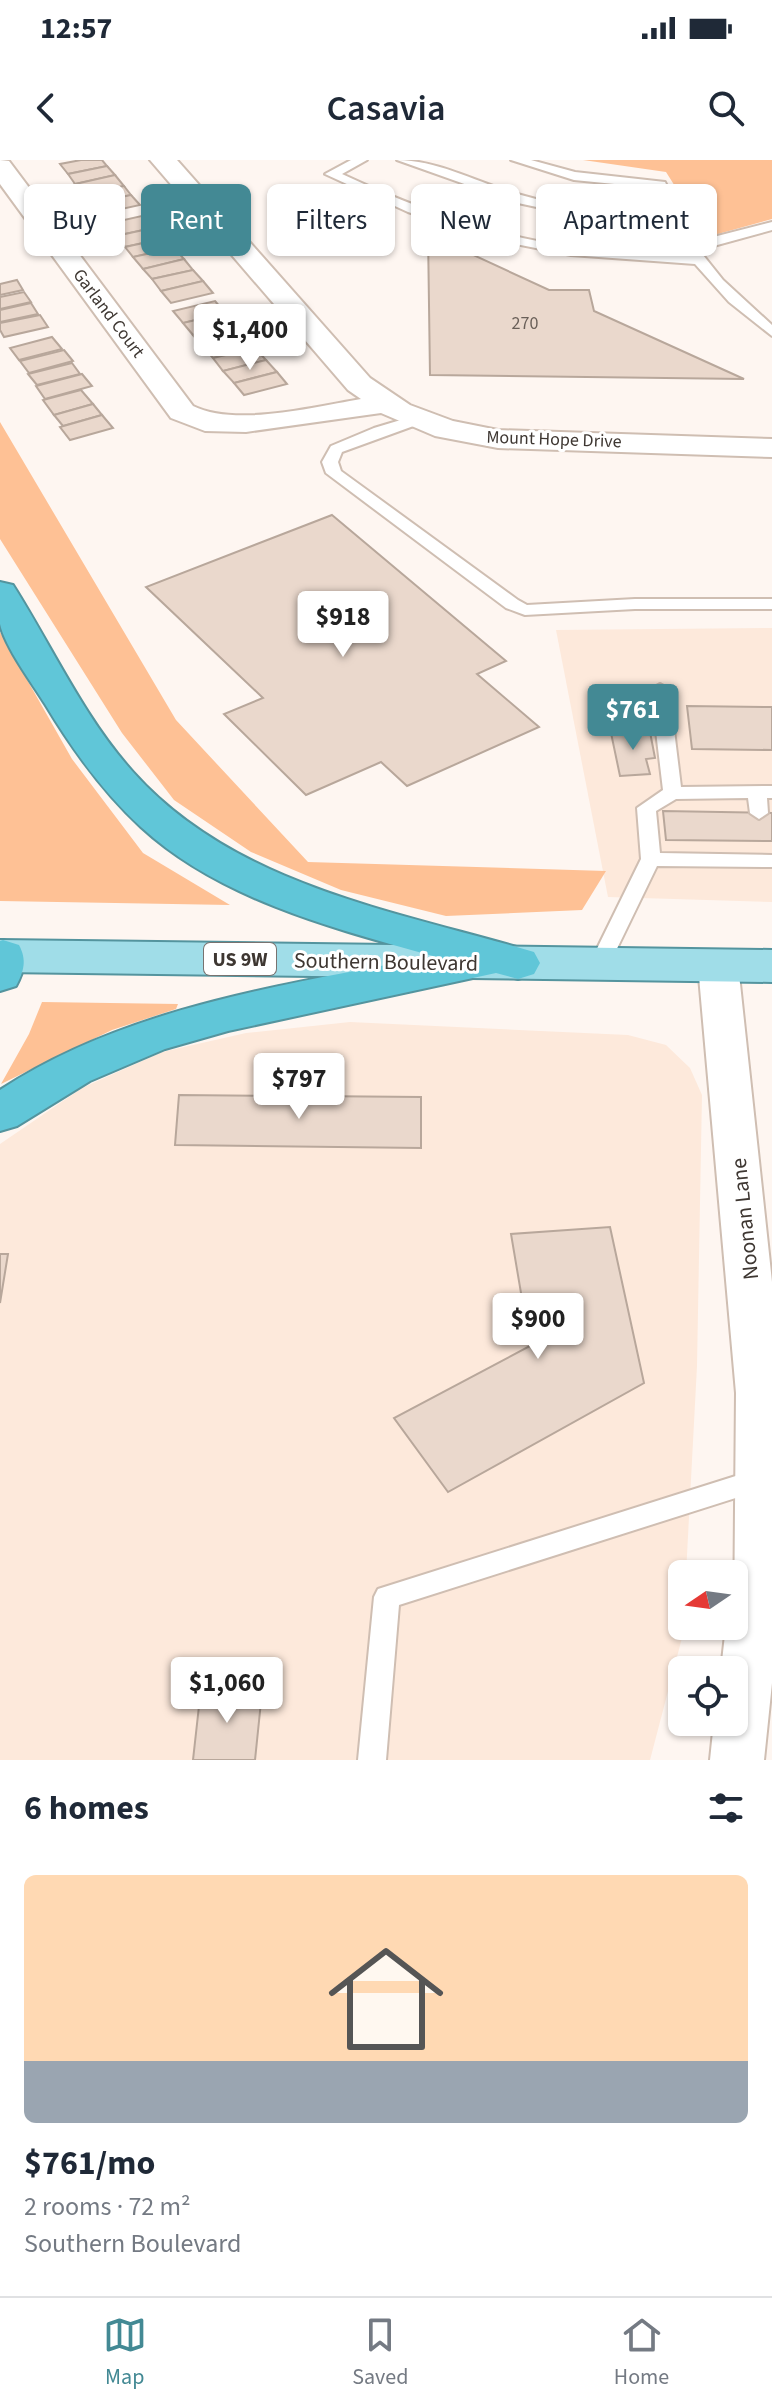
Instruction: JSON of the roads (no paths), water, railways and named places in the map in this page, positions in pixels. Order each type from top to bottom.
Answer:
[{"type":"highway","points":[[0,593],[100,758],[143,807],[167,826],[227,864],[337,911],[499,963]]},
{"type":"highway","points":[[0,1113],[64,1073],[111,1050],[190,1022],[499,963]]},
{"type":"main road","name":"Southern Boulevard","points":[[1,962],[772,966]]},
{"type":"street","name":"Mount Hope Drive","points":[[163,160],[359,384],[383,404],[414,421],[463,435],[515,441],[705,442],[772,448]]},
{"type":"street","name":"Garland Court","points":[[0,166],[182,412],[202,422],[225,422],[332,414],[383,404]]},
{"type":"street","name":"Noonan Lane","points":[[718,965],[766,1394],[752,1648],[737,1760]]},
{"type":"lane","points":[[361,160],[332,174],[414,210],[487,234],[536,244]]},
{"type":"lane","points":[[403,160],[536,203]]},
{"type":"lane","points":[[517,160],[574,176],[650,184]]},
{"type":"lane","points":[[717,243],[772,226]]},
{"type":"lane","points":[[694,256],[772,332]]},
{"type":"lane","points":[[414,421],[379,431],[336,449],[330,462],[334,473],[512,604],[525,610],[635,604],[772,604]]},
{"type":"lane","points":[[660,689],[673,793]]},
{"type":"lane","points":[[599,965],[651,859],[646,808],[673,793],[764,792],[759,813]]},
{"type":"lane","points":[[707,793],[710,812]]},
{"type":"lane","points":[[651,859],[714,850],[767,854]]},
{"type":"lane","points":[[372,1760],[387,1597],[761,1479]]}]
